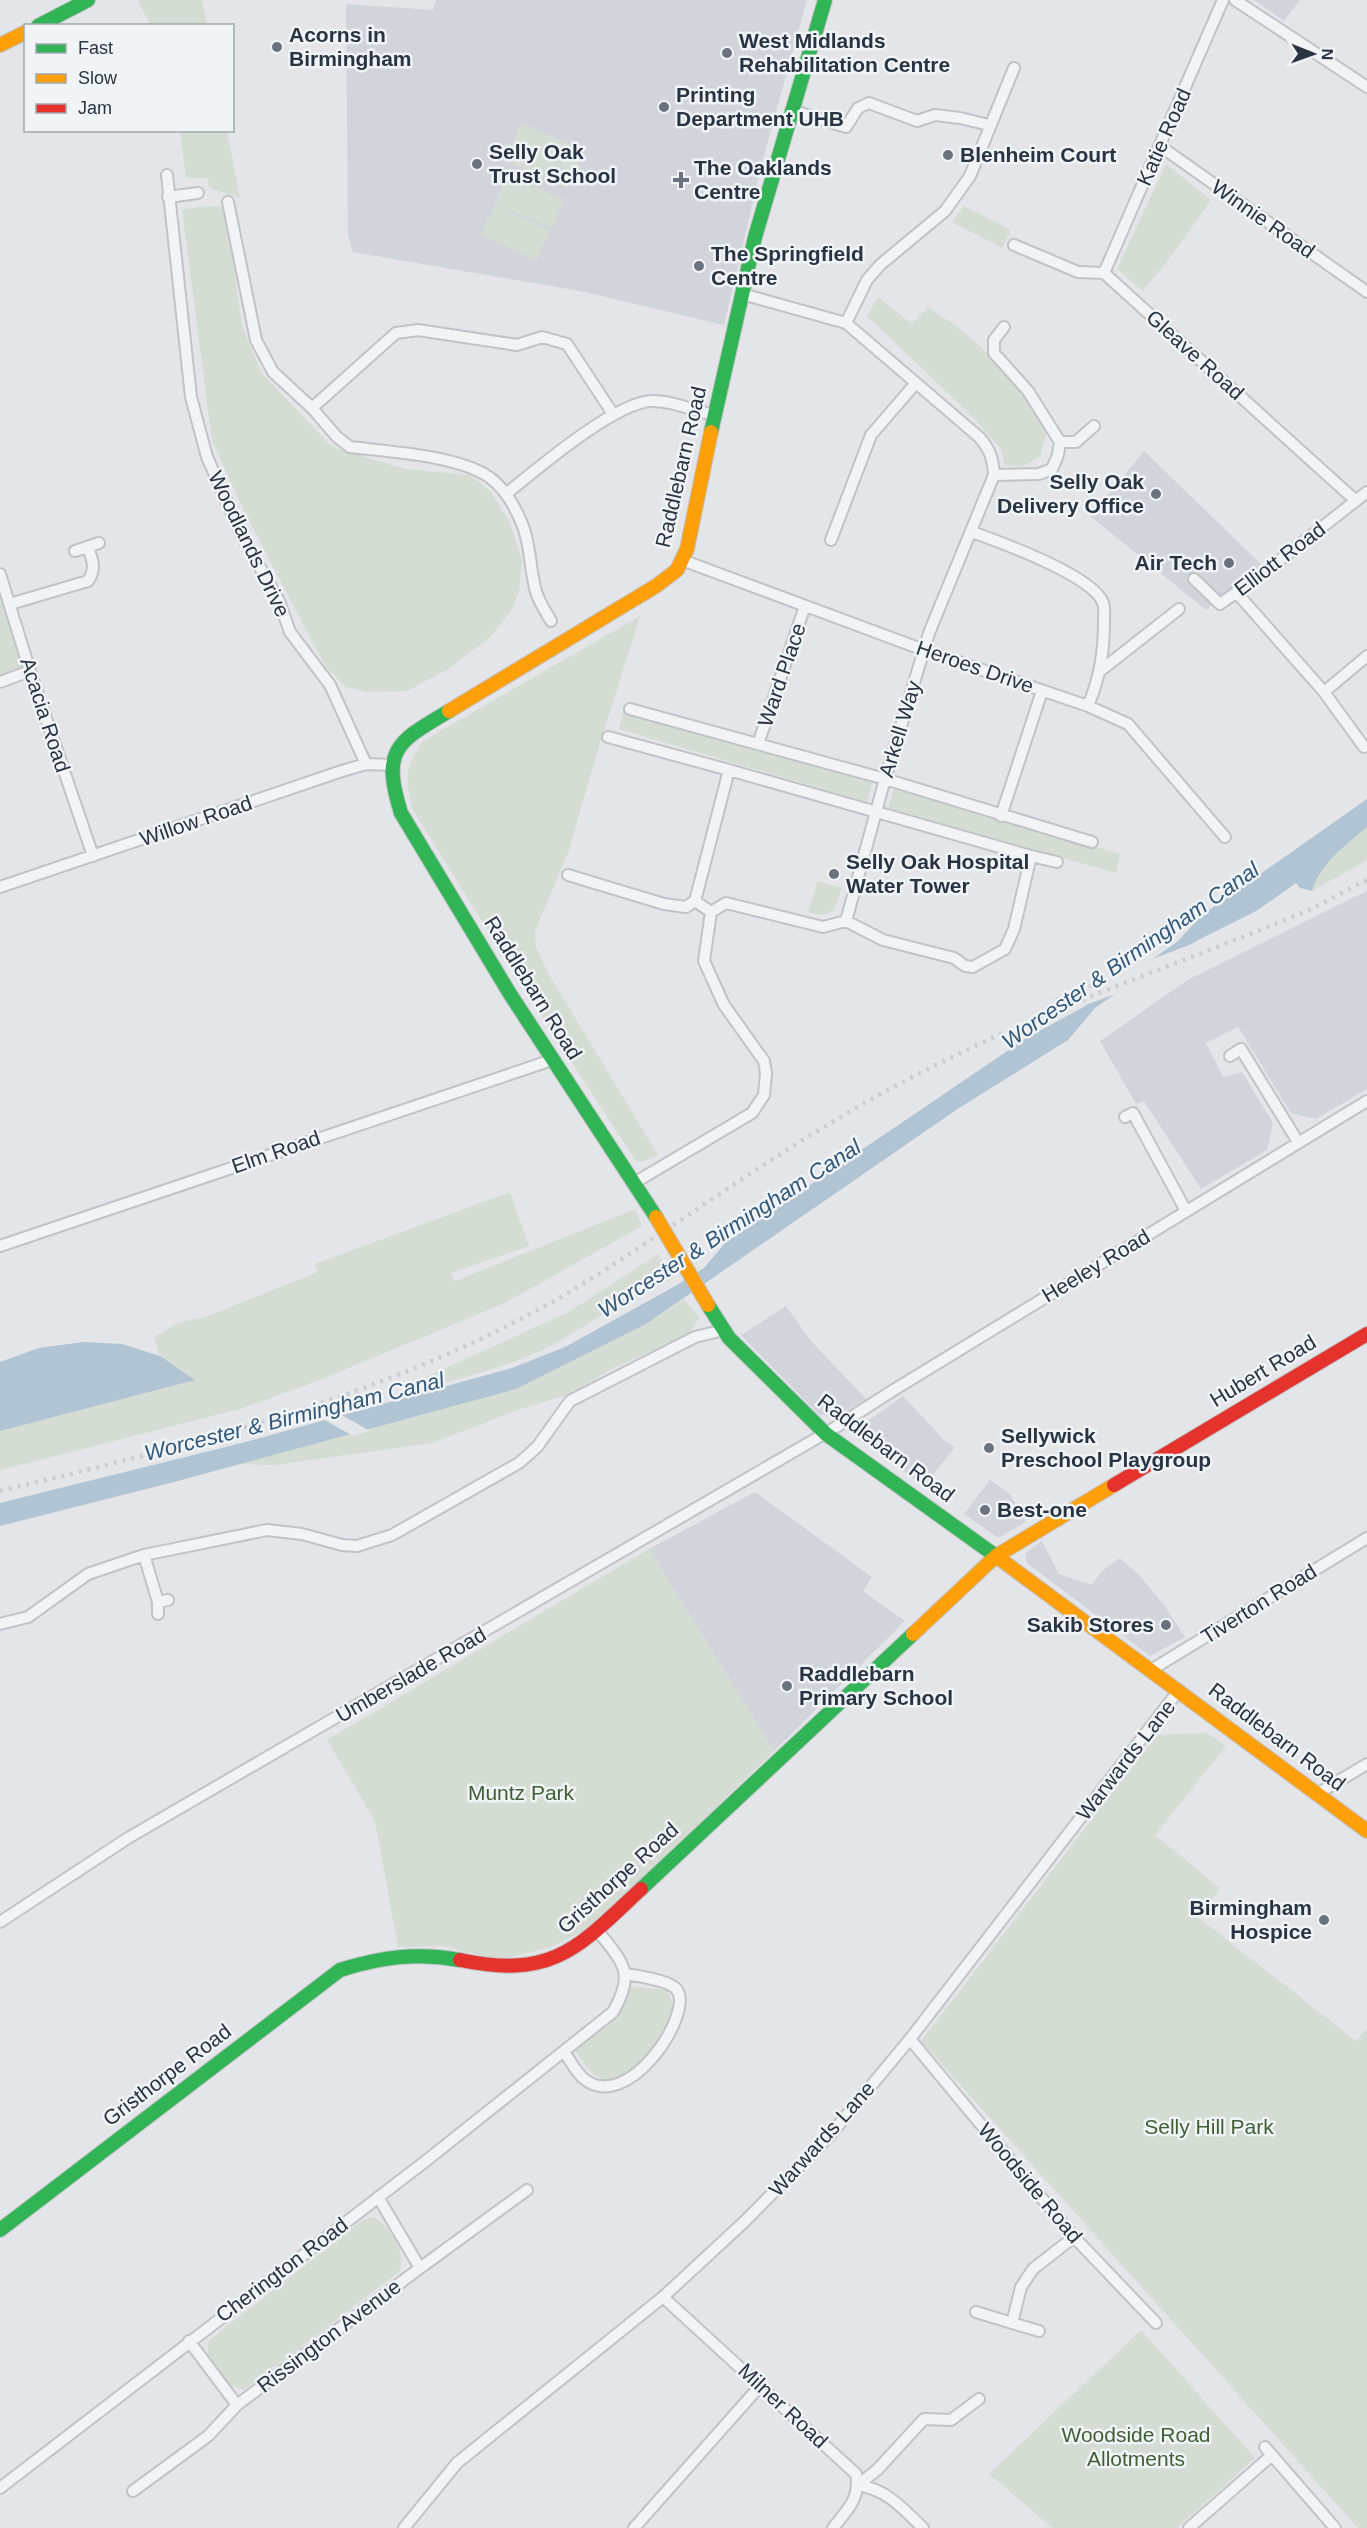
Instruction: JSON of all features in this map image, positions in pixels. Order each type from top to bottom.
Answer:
[{"type":"main road","points":[[43,24],[88,0]]},
{"type":"main road","name":"Raddlebarn Road","points":[[825,0],[755,237],[714,415],[687,549],[677,570],[656,586],[409,735],[398,745],[393,765],[392,782],[401,813],[552,1060],[656,1217],[724,1330],[826,1434],[1179,1690],[1367,1831]]},
{"type":"main road","points":[[0,45],[24,33]]},
{"type":"main road","name":"Hubert Road","points":[[996,1556],[1367,1334]]},
{"type":"main road","name":"Gristhorpe Road","points":[[0,2230],[340,1970],[375,1959],[419,1955],[435,1956],[484,1967],[535,1965],[564,1954],[597,1930],[996,1556]]},
{"type":"street","name":"Katie Road","points":[[1104,273],[1223,0]]},
{"type":"street","points":[[1235,0],[1367,87]]},
{"type":"street","points":[[846,323],[867,280],[880,265],[945,211],[970,176],[1014,68]]},
{"type":"street","points":[[791,110],[846,127],[858,108],[869,103],[917,121],[935,115],[989,125]]},
{"type":"street","name":"Winnie Road","points":[[1160,146],[1367,292]]},
{"type":"street","name":"Woodlands Drive","points":[[166,175],[191,397],[207,457],[242,536],[279,601],[290,632],[330,685],[366,764]]},
{"type":"street","points":[[168,197],[198,193]]},
{"type":"street","points":[[228,202],[256,340],[273,372],[312,408],[337,437],[350,447],[447,461],[471,467],[489,477],[506,494],[524,528],[530,551],[534,585],[551,621]]},
{"type":"street","points":[[1014,245],[1078,272],[1104,273]]},
{"type":"street","name":"Gleave Road","points":[[1104,273],[1356,501]]},
{"type":"street","points":[[742,294],[846,323],[979,437],[989,448],[994,462],[994,475],[1039,474],[1052,469],[1060,442],[1028,391],[994,353],[994,340],[1004,327]]},
{"type":"street","points":[[312,408],[396,333],[418,330],[517,345],[542,336],[567,344],[613,414]]},
{"type":"street","points":[[831,540],[871,435],[916,383]]},
{"type":"street","points":[[506,494],[613,414],[637,403],[653,401],[714,415]]},
{"type":"street","points":[[1060,442],[1076,442],[1094,426]]},
{"type":"street","name":"Arkell Way","points":[[846,921],[885,779],[924,651],[994,475]]},
{"type":"street","name":"Elliott Road","points":[[1194,579],[1220,604],[1367,492]]},
{"type":"street","points":[[972,532],[1024,551],[1091,587],[1103,603],[1104,652],[1088,706]]},
{"type":"street","points":[[75,551],[99,543]]},
{"type":"street","points":[[10,604],[88,581],[94,566],[88,548]]},
{"type":"street","name":"Heroes Drive","points":[[682,560],[924,651],[1088,706],[1128,724],[1225,837]]},
{"type":"street","name":"Acacia Road","points":[[0,574],[30,671],[93,856]]},
{"type":"street","points":[[1236,592],[1324,692],[1365,747]]},
{"type":"street","name":"Ward Place","points":[[758,744],[805,606]]},
{"type":"street","points":[[1100,671],[1179,609]]},
{"type":"street","points":[[1324,692],[1367,656]]},
{"type":"street","points":[[0,681],[30,671]]},
{"type":"street","points":[[1001,816],[1042,691]]},
{"type":"street","name":"Ward Place","points":[[630,709],[885,779],[1092,842]]},
{"type":"street","points":[[608,737],[1057,862]]},
{"type":"street","name":"Willow Road","points":[[0,887],[366,764],[393,765]]},
{"type":"street","points":[[568,875],[664,904],[686,907],[695,901],[729,770]]},
{"type":"street","points":[[711,912],[726,903],[823,927],[846,921],[883,940],[954,958],[964,966],[973,967],[1005,950],[1014,928],[1031,856]]},
{"type":"street","points":[[695,901],[711,912]]},
{"type":"street","points":[[634,1183],[752,1113],[764,1095],[766,1073],[764,1061],[724,1005],[704,961],[711,912]]},
{"type":"street","points":[[1230,1056],[1241,1049],[1298,1142]]},
{"type":"street","name":"Elm Road","points":[[0,1246],[552,1060]]},
{"type":"street","name":"Heeley Road","points":[[826,1434],[892,1390],[1367,1101]]},
{"type":"street","points":[[1125,1117],[1133,1113],[1186,1211]]},
{"type":"street","points":[[0,1624],[28,1617],[88,1574],[144,1555],[267,1530],[302,1534],[357,1546],[392,1535],[519,1463],[537,1447],[570,1401],[686,1341],[724,1330]]},
{"type":"street","name":"Umberslade Road","points":[[0,1922],[138,1832],[826,1434]]},
{"type":"street","name":"Tiverton Road","points":[[1150,1670],[1367,1538]]},
{"type":"street","points":[[144,1555],[163,1601],[158,1614]]},
{"type":"street","name":"Warwards Lane","points":[[404,2528],[457,2463],[663,2297],[744,2222],[831,2134],[910,2039],[1179,1690]]},
{"type":"street","points":[[1317,1794],[1367,1764]]},
{"type":"street","points":[[564,2052],[583,2078],[598,2087],[611,2087],[637,2074],[660,2052],[678,2010],[679,1994],[676,1988],[667,1983],[625,1974],[619,1958],[597,1930]]},
{"type":"street","name":"Cherington Road","points":[[0,2488],[378,2197],[613,2012],[624,1992],[625,1974]]},
{"type":"street","name":"Woodside Road","points":[[910,2039],[1074,2237],[1156,2323]]},
{"type":"street","name":"Rissington Avenue","points":[[133,2491],[207,2436],[237,2405],[527,2190]]},
{"type":"street","name":"Rissington Avenue","points":[[378,2197],[420,2268]]},
{"type":"street","points":[[1012,2323],[1021,2287],[1033,2269],[1074,2237]]},
{"type":"street","name":"Milner Road","points":[[663,2297],[856,2474],[858,2485]]},
{"type":"street","points":[[976,2312],[1039,2331]]},
{"type":"street","name":"Rissington Avenue","points":[[189,2342],[237,2405]]},
{"type":"street","points":[[634,2528],[760,2386]]},
{"type":"street","points":[[833,2528],[857,2498],[858,2485],[877,2470],[924,2419],[951,2420],[979,2399]]},
{"type":"street","points":[[1189,2528],[1269,2451],[1335,2528]]},
{"type":"street","points":[[858,2485],[873,2487],[886,2493],[923,2528]]},
{"type":"shaded area","points":[[436,0],[807,0],[764,155],[724,325],[580,291],[353,252],[348,235],[346,4],[433,10]]},
{"type":"shaded area","points":[[1254,0],[1300,0],[1284,21]]},
{"type":"shaded area","points":[[1144,451],[1262,565],[1206,610],[1090,516]]},
{"type":"shaded area","points":[[1367,891],[1367,1089],[1316,1119],[1291,1113],[1238,1027],[1206,1043],[1223,1077],[1242,1072],[1273,1123],[1267,1150],[1201,1189],[1144,1101],[1136,1104],[1100,1041],[1189,979]]},
{"type":"shaded area","points":[[786,1306],[811,1341],[866,1399],[835,1418],[818,1414],[741,1335]]},
{"type":"shaded area","points":[[903,1396],[946,1442],[955,1447],[924,1486],[854,1436],[854,1431]]},
{"type":"shaded area","points":[[990,1480],[1009,1493],[1026,1522],[998,1538],[964,1514]]},
{"type":"shaded area","name":"Raddlebarn Primary School","points":[[755,1492],[872,1577],[863,1591],[905,1621],[774,1751],[649,1549]]},
{"type":"shaded area","points":[[1042,1541],[1059,1574],[1092,1585],[1102,1571],[1120,1558],[1141,1577],[1164,1605],[1185,1637],[1150,1656],[1027,1563],[1025,1553]]},
{"type":"green space","points":[[137,0],[202,0],[207,24],[150,24]]},
{"type":"green space","points":[[521,123],[584,150],[568,188],[506,161]]},
{"type":"green space","points":[[180,132],[227,132],[240,198],[209,188],[208,178],[186,178]]},
{"type":"green space","points":[[1166,164],[1211,200],[1143,291],[1117,269]]},
{"type":"green space","points":[[507,175],[564,199],[552,228],[495,204]]},
{"type":"green space","points":[[494,205],[550,230],[537,260],[480,235]]},
{"type":"green space","points":[[221,206],[227,215],[242,326],[261,372],[327,442],[338,449],[405,469],[470,475],[490,491],[510,523],[522,559],[519,592],[511,611],[489,638],[448,669],[407,691],[367,692],[346,687],[325,666],[245,513],[212,440],[182,210]]},
{"type":"green space","points":[[964,206],[1011,230],[1002,248],[952,222]]},
{"type":"green space","points":[[878,297],[912,324],[928,308],[981,347],[1011,379],[1046,434],[1040,456],[1023,466],[1005,465],[1001,449],[973,417],[867,316]]},
{"type":"green space","points":[[0,588],[25,669],[0,677]]},
{"type":"green space","points":[[640,616],[568,853],[535,931],[536,947],[548,973],[658,1155],[645,1161],[636,1161],[522,986],[412,808],[408,788],[410,766],[423,741]]},
{"type":"green space","points":[[624,710],[872,783],[867,802],[619,729]]},
{"type":"green space","points":[[894,789],[1120,854],[1116,873],[888,808]]},
{"type":"green space","points":[[1367,827],[1367,860],[1312,891],[1321,871],[1342,848]]},
{"type":"green space","points":[[818,881],[842,888],[835,907],[828,913],[808,912]]},
{"type":"green space","points":[[510,1192],[529,1246],[451,1273],[455,1281],[635,1209],[642,1226],[505,1303],[317,1381],[240,1409],[0,1470],[0,1431],[194,1380],[160,1357],[154,1337],[178,1323],[203,1318],[318,1272],[315,1264]]},
{"type":"green space","points":[[658,1254],[674,1279],[622,1303],[536,1353],[493,1369],[417,1391],[415,1382],[569,1312]]},
{"type":"green space","points":[[684,1299],[699,1318],[689,1334],[609,1370],[574,1393],[523,1408],[432,1443],[274,1465],[237,1464],[516,1389],[646,1324]]},
{"type":"green space","name":"Muntz Park","points":[[649,1549],[774,1751],[658,1864],[583,1931],[551,1947],[511,1957],[487,1957],[442,1946],[398,1947],[375,1821],[327,1740]]},
{"type":"green space","name":"Selly Hill Park","points":[[1207,1733],[1226,1746],[1155,1835],[1220,1888],[1199,1918],[1356,2041],[1367,2029],[1367,2528],[1358,2528],[921,2041],[1157,1735]]},
{"type":"green space","points":[[629,1986],[667,1990],[671,2000],[671,2012],[663,2034],[636,2068],[614,2079],[603,2079],[590,2071],[574,2049],[601,2030],[617,2015],[623,2007]]},
{"type":"green space","points":[[373,2217],[386,2227],[396,2241],[401,2257],[399,2272],[244,2390],[228,2384],[208,2355],[208,2341],[363,2220]]},
{"type":"green space","name":"Woodside Road Allotments","points":[[1141,2330],[1255,2458],[1177,2528],[1053,2528],[989,2474]]},
{"type":"water","points":[[1367,799],[1367,827],[1342,848],[1321,871],[1312,891],[1300,888],[1296,883],[1258,910],[1198,940],[1118,992],[1095,1008],[1068,1040],[959,1108],[646,1324],[516,1389],[174,1482],[0,1526],[0,1503],[242,1443],[512,1368],[567,1346],[704,1268],[726,1242],[1028,1037],[1082,1008],[1177,942],[1202,915]]},
{"type":"water","points":[[83,1342],[122,1344],[160,1356],[195,1380],[0,1431],[0,1362],[39,1348]]},
{"type":"pier","points":[[1208,938],[1127,990],[1077,1008],[1139,964]]},
{"type":"pier","points":[[338,1413],[370,1431],[353,1436],[321,1418]]},
{"type":"railway","points":[[0,1491],[138,1457],[274,1418],[342,1396],[473,1343],[574,1289],[798,1143],[916,1075],[1055,1011],[1302,913],[1367,880]]},
{"type":"railway","points":[[1056,1000],[1095,984]]},
{"type":"traffic: fast","points":[[42,24],[88,0]]},
{"type":"traffic: fast","points":[[711,432],[755,237],[825,0]]},
{"type":"traffic: fast","points":[[449,711],[417,731],[398,750],[393,774],[401,813],[510,994],[656,1217]]},
{"type":"traffic: fast","points":[[708,1305],[729,1338],[826,1434],[1000,1559]]},
{"type":"traffic: fast","points":[[641,1889],[913,1634]]},
{"type":"traffic: fast","points":[[0,2230],[340,1970],[400,1957],[429,1956],[460,1960]]},
{"type":"traffic: slow","points":[[0,45],[24,33]]},
{"type":"traffic: slow","points":[[449,711],[656,586],[677,570],[687,549],[711,432]]},
{"type":"traffic: slow","points":[[656,1217],[708,1305]]},
{"type":"traffic: slow","points":[[913,1634],[996,1556],[1114,1485]]},
{"type":"traffic: slow","points":[[1000,1559],[1367,1831]]},
{"type":"traffic: jam","points":[[1114,1485],[1367,1334]]},
{"type":"traffic: jam","points":[[460,1960],[492,1965],[541,1962],[580,1943],[641,1889]]},
{"type":"place","name":"Acorns in Birmingham","points":[[277,47]]},
{"type":"place","name":"West Midlands Rehabilitation Centre","points":[[727,53]]},
{"type":"place","name":"Printing Department UHB","points":[[664,107]]},
{"type":"place","name":"Blenheim Court","points":[[948,155]]},
{"type":"place","name":"Selly Oak Trust School","points":[[477,164]]},
{"type":"place","name":"The Oaklands Centre","points":[[681,180]]},
{"type":"place","name":"The Springfield Centre","points":[[699,266]]},
{"type":"place","name":"Selly Oak Delivery Office","points":[[1156,494]]},
{"type":"place","name":"Air Tech","points":[[1229,563]]},
{"type":"place","name":"Selly Oak Hospital Water Tower","points":[[834,874]]},
{"type":"place","name":"Sellywick Preschool Playgroup","points":[[989,1448]]},
{"type":"place","name":"Best-one","points":[[985,1510]]},
{"type":"place","name":"Sakib Stores","points":[[1166,1625]]},
{"type":"place","name":"Raddlebarn Primary School","points":[[787,1686]]},
{"type":"place","name":"Birmingham Hospice","points":[[1324,1920]]},
{"type":"water label","name":"Worcester & Birmingham Canal","points":[[1130,955]]},
{"type":"water label","name":"Worcester & Birmingham Canal","points":[[729,1228]]},
{"type":"water label","name":"Worcester & Birmingham Canal","points":[[294,1416]]}]
